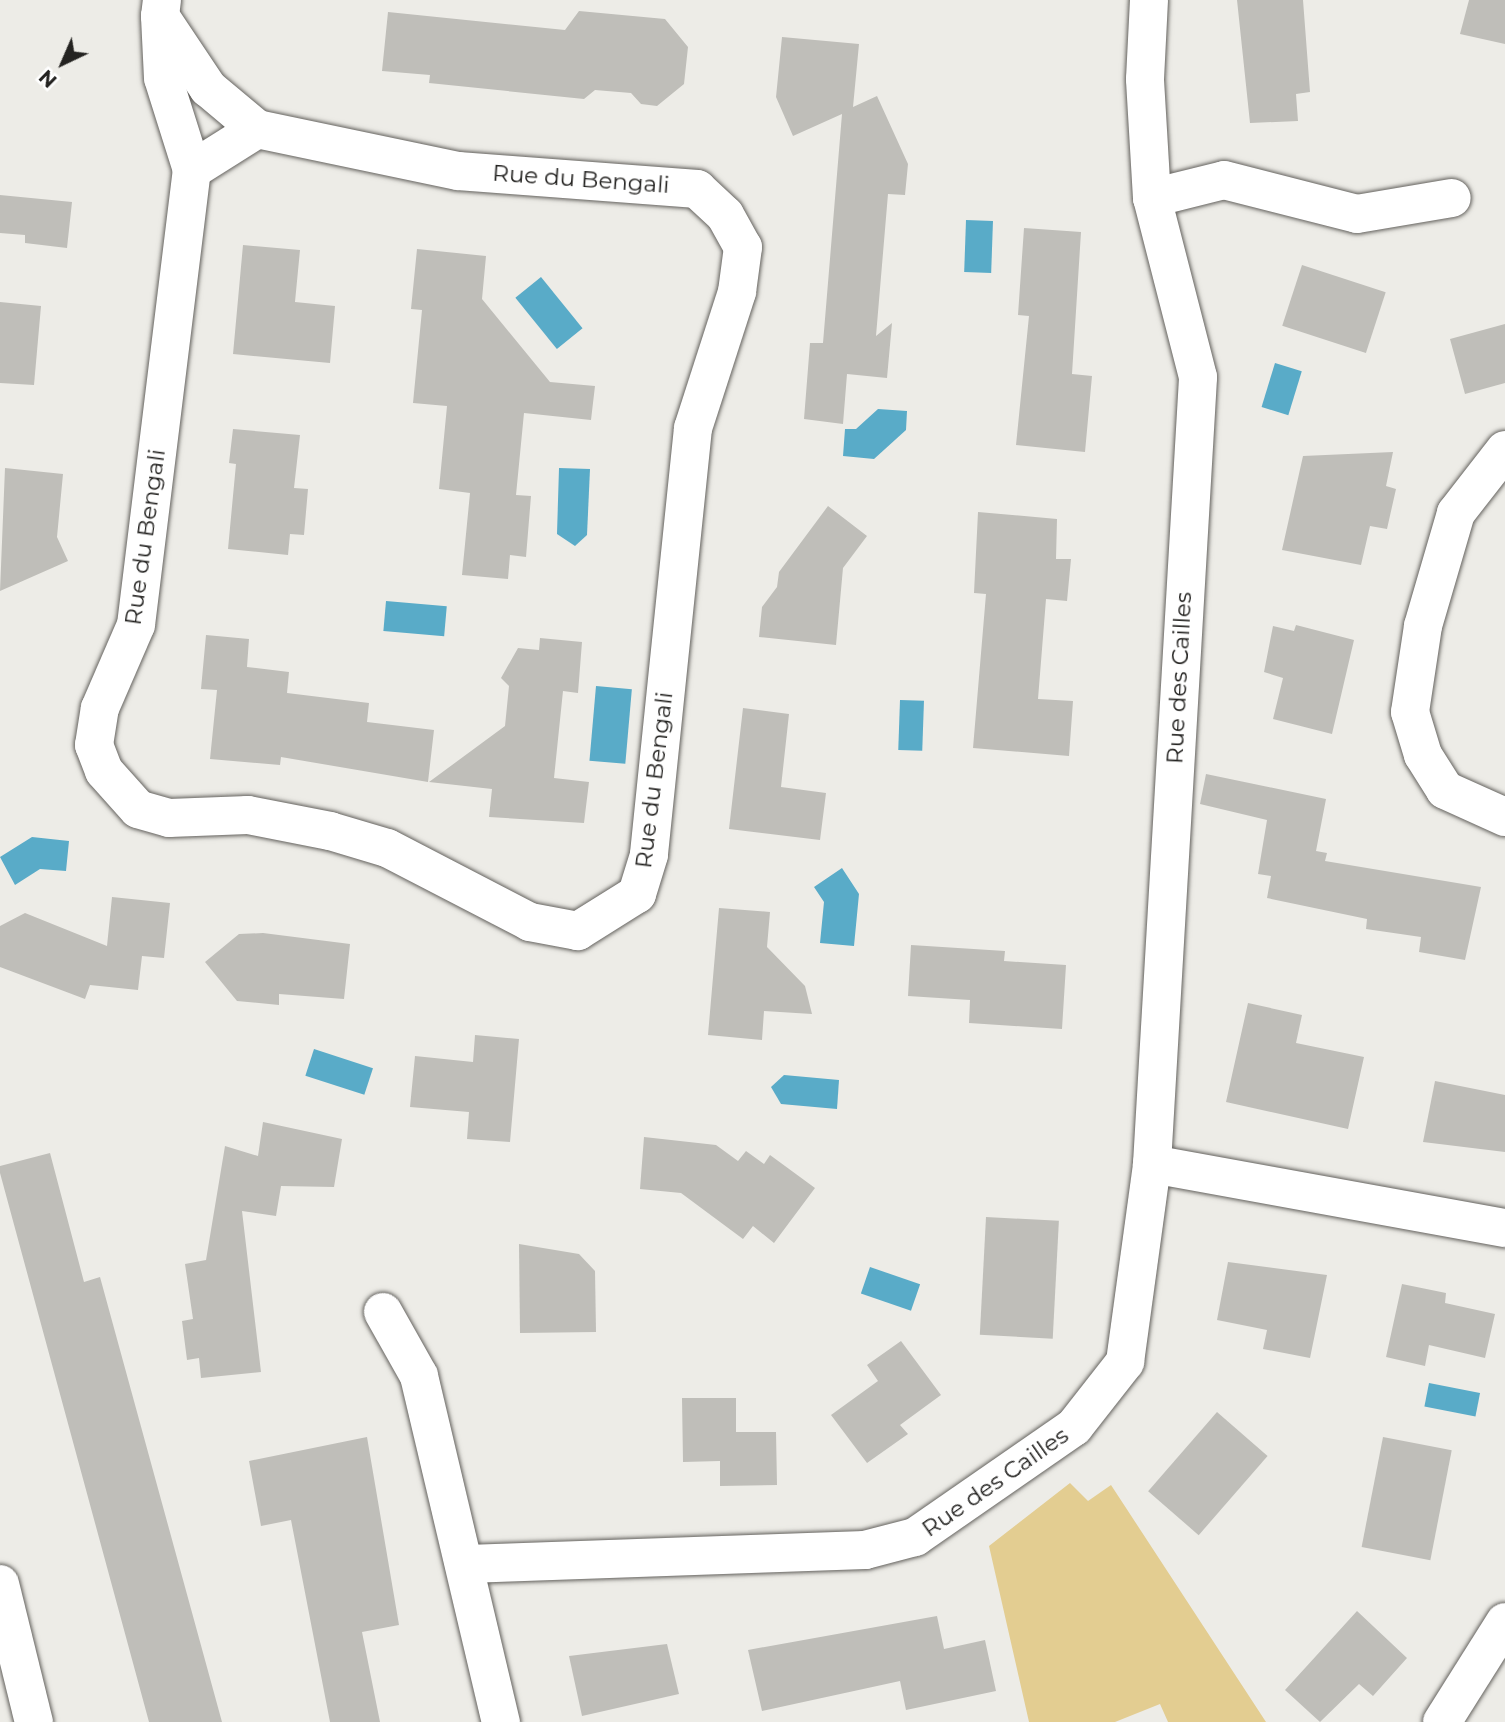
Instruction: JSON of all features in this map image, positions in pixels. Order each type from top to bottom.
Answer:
[{"type":"street","name":"Rue des Cailles","points":[[467,1564],[865,1550],[915,1537],[1074,1427],[1102,1398],[1125,1362],[1152,1164],[1198,377],[1152,198],[1145,79],[1149,0]]},
{"type":"street","name":"Rue du Bengali","points":[[161,8],[208,88],[257,129],[458,171],[697,189],[725,215],[743,247],[737,292],[693,428],[649,855],[637,894],[610,916],[578,931],[530,922],[387,848],[342,835],[248,814],[169,818],[138,809],[104,771],[94,745],[100,708],[136,625],[192,170],[163,78],[161,8]]},
{"type":"street","points":[[192,170],[257,129]]},
{"type":"street","points":[[1152,198],[1224,180],[1357,214],[1452,198]]},
{"type":"street","points":[[1505,450],[1456,513],[1423,626],[1410,712],[1423,755],[1445,790],[1505,817]]},
{"type":"street","points":[[1152,1164],[1505,1228]]},
{"type":"street","points":[[383,1312],[419,1376],[467,1564],[501,1722]]},
{"type":"street","points":[[0,1584],[34,1722]]},
{"type":"street","points":[[1442,1722],[1505,1622]]},
{"type":"shaded area","points":[[1070,1483],[1088,1501],[1111,1485],[1266,1722],[1168,1722],[1160,1704],[1115,1722],[1029,1722],[989,1546]]},
{"type":"water","points":[[966,220],[993,221],[991,273],[964,272]]},
{"type":"water","points":[[541,277],[583,328],[557,349],[515,298]]},
{"type":"water","points":[[1275,363],[1302,371],[1288,415],[1262,407]]},
{"type":"water","points":[[878,409],[907,411],[906,430],[874,459],[843,456],[845,429],[856,429]]},
{"type":"water","points":[[559,468],[590,469],[587,535],[575,546],[557,534]]},
{"type":"water","points":[[386,601],[447,606],[444,636],[383,631]]},
{"type":"water","points":[[596,686],[632,689],[625,764],[589,761]]},
{"type":"water","points":[[900,700],[924,701],[922,751],[898,750]]},
{"type":"water","points":[[32,837],[69,841],[66,871],[40,869],[15,885],[0,857]]},
{"type":"water","points":[[842,868],[859,894],[854,946],[820,943],[824,902],[814,887]]},
{"type":"water","points":[[314,1049],[373,1068],[364,1095],[305,1076]]},
{"type":"water","points":[[784,1075],[839,1080],[837,1109],[781,1104],[771,1087]]},
{"type":"water","points":[[870,1267],[920,1284],[911,1311],[861,1293]]},
{"type":"water","points":[[1429,1383],[1480,1393],[1475,1416],[1424,1407]]},
{"type":"building","points":[[1237,0],[1303,0],[1310,92],[1296,94],[1298,121],[1250,123]]},
{"type":"building","points":[[1469,0],[1505,0],[1505,44],[1460,34]]},
{"type":"building","points":[[579,11],[665,19],[688,47],[684,84],[657,106],[641,104],[631,93],[595,90],[584,99],[429,83],[430,75],[382,71],[388,12],[565,30]]},
{"type":"building","points":[[782,37],[859,44],[853,107],[877,96],[908,164],[905,195],[888,194],[876,336],[892,323],[887,378],[847,374],[843,424],[804,419],[810,343],[823,343],[842,114],[793,136],[776,97]]},
{"type":"building","points":[[0,195],[72,202],[67,248],[25,243],[25,235],[0,233]]},
{"type":"building","points":[[1024,228],[1081,232],[1072,374],[1092,376],[1085,452],[1016,445],[1029,316],[1018,315]]},
{"type":"building","points":[[243,245],[300,250],[295,302],[335,306],[330,363],[233,354]]},
{"type":"building","points":[[417,249],[486,256],[482,299],[550,382],[595,386],[591,420],[524,413],[516,495],[531,496],[526,557],[510,555],[508,579],[462,575],[470,493],[439,489],[447,406],[413,403],[422,310],[411,309]]},
{"type":"building","points":[[1302,265],[1386,292],[1366,353],[1282,326]]},
{"type":"building","points":[[0,302],[41,306],[34,385],[0,383]]},
{"type":"building","points":[[1505,324],[1505,383],[1465,394],[1450,339]]},
{"type":"building","points":[[233,429],[300,435],[294,488],[308,489],[304,535],[290,534],[288,555],[228,549],[236,464],[229,463]]},
{"type":"building","points":[[1393,452],[1386,486],[1396,489],[1387,529],[1370,526],[1361,565],[1282,550],[1303,456]]},
{"type":"building","points":[[5,468],[63,474],[57,537],[68,561],[0,591]]},
{"type":"building","points":[[828,506],[867,536],[843,568],[836,645],[759,637],[762,607],[777,587],[779,572]]},
{"type":"building","points":[[978,512],[1057,519],[1056,559],[1071,559],[1067,601],[1046,599],[1038,699],[1073,701],[1069,756],[973,748],[986,594],[974,593]]},
{"type":"building","points":[[1296,625],[1354,640],[1332,734],[1273,719],[1283,678],[1264,672],[1273,626],[1294,631]]},
{"type":"building","points":[[206,635],[249,639],[247,667],[289,672],[287,693],[369,703],[367,722],[434,730],[428,782],[281,757],[280,765],[210,759],[217,690],[201,689]]},
{"type":"building","points":[[540,638],[582,642],[578,693],[563,691],[554,778],[589,782],[584,823],[489,817],[492,789],[429,782],[505,726],[509,686],[501,678],[518,648],[539,650]]},
{"type":"building","points":[[743,708],[789,714],[781,787],[826,793],[820,840],[729,829]]},
{"type":"building","points":[[1206,774],[1326,799],[1316,851],[1327,853],[1325,861],[1481,887],[1465,960],[1419,952],[1421,937],[1366,929],[1367,919],[1267,898],[1271,876],[1258,874],[1267,820],[1200,804]]},
{"type":"building","points":[[112,897],[170,903],[164,958],[142,956],[138,990],[90,985],[85,999],[0,967],[0,926],[25,913],[107,946]]},
{"type":"building","points":[[719,908],[770,912],[767,947],[805,986],[812,1014],[764,1011],[762,1040],[708,1035]]},
{"type":"building","points":[[263,933],[350,944],[344,999],[279,994],[279,1005],[237,1001],[205,962],[239,934]]},
{"type":"building","points":[[911,945],[1005,951],[1004,961],[1066,965],[1062,1029],[969,1023],[970,1000],[908,996]]},
{"type":"building","points":[[1248,1003],[1302,1015],[1296,1043],[1364,1057],[1348,1129],[1226,1102]]},
{"type":"building","points":[[475,1035],[519,1039],[510,1142],[467,1139],[469,1112],[410,1107],[415,1056],[473,1062]]},
{"type":"building","points":[[1435,1081],[1505,1095],[1505,1152],[1423,1142]]},
{"type":"building","points":[[263,1122],[342,1139],[334,1187],[281,1186],[276,1216],[242,1211],[261,1372],[201,1378],[199,1358],[187,1360],[182,1321],[193,1319],[185,1264],[206,1260],[225,1146],[258,1156]]},
{"type":"building","points":[[644,1137],[716,1145],[738,1161],[746,1151],[764,1164],[770,1155],[815,1188],[774,1243],[753,1226],[743,1239],[681,1193],[640,1189]]},
{"type":"building","points":[[50,1153],[84,1282],[100,1277],[222,1722],[149,1722],[0,1173],[0,1166]]},
{"type":"building","points":[[986,1217],[1059,1221],[1053,1339],[980,1335]]},
{"type":"building","points":[[519,1244],[579,1254],[595,1271],[596,1332],[520,1333]]},
{"type":"building","points":[[1228,1262],[1327,1275],[1310,1358],[1263,1349],[1267,1330],[1217,1320]]},
{"type":"building","points":[[1402,1284],[1446,1293],[1445,1303],[1495,1314],[1485,1358],[1429,1345],[1425,1366],[1386,1357]]},
{"type":"building","points":[[901,1341],[941,1395],[900,1425],[908,1434],[867,1463],[831,1415],[878,1381],[867,1365]]},
{"type":"building","points":[[682,1398],[736,1398],[736,1432],[776,1432],[777,1485],[720,1486],[720,1461],[683,1462]]},
{"type":"building","points":[[1217,1412],[1268,1456],[1199,1535],[1148,1491]]},
{"type":"building","points":[[367,1437],[399,1625],[362,1632],[380,1722],[330,1722],[291,1520],[261,1526],[249,1461]]},
{"type":"building","points":[[1383,1437],[1452,1450],[1430,1560],[1362,1547]]},
{"type":"building","points":[[1357,1611],[1407,1658],[1373,1696],[1359,1684],[1320,1722],[1285,1690]]},
{"type":"building","points":[[937,1616],[944,1649],[985,1640],[996,1691],[906,1710],[900,1681],[762,1711],[748,1650]]},
{"type":"building","points":[[667,1644],[679,1694],[582,1716],[569,1656]]}]
